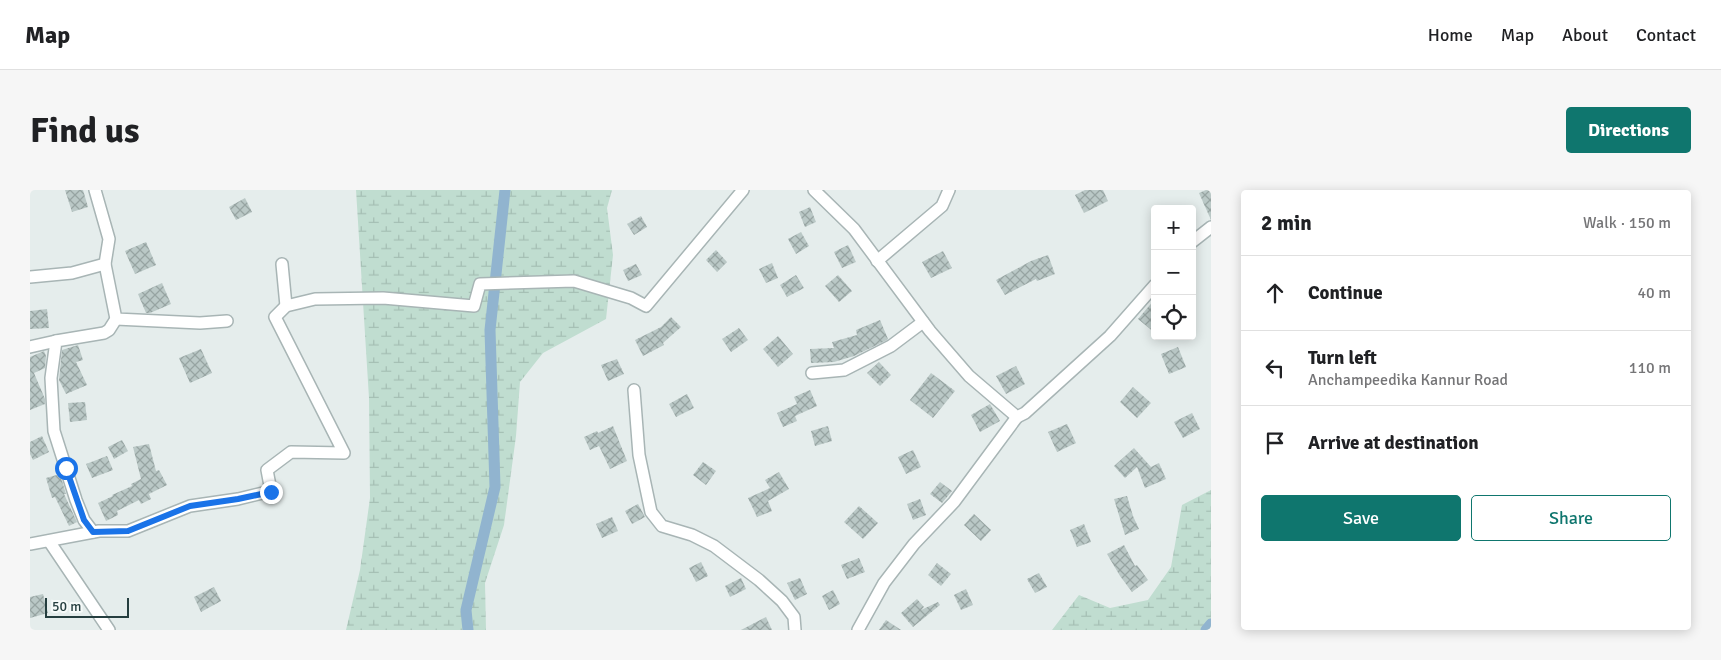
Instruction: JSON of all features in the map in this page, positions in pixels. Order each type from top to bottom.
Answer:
[{"type":"street","points":[[30,347],[104,333],[109,330],[116,319],[105,264],[108,240],[95,190]]},
{"type":"street","points":[[30,544],[93,532],[128,531],[190,506],[271,492],[267,470],[291,452],[344,453],[275,317],[286,306],[316,299],[383,298],[474,306],[491,284],[574,281],[631,298],[646,306],[743,190]]},
{"type":"street","points":[[814,190],[854,229],[923,322],[970,376],[1017,417]]},
{"type":"street","points":[[877,261],[942,206],[949,190]]},
{"type":"street","points":[[1196,239],[1211,227]]},
{"type":"street","points":[[30,277],[72,274],[105,264]]},
{"type":"street","points":[[282,264],[286,306]]},
{"type":"street","points":[[858,630],[884,583],[914,544],[954,502],[1017,417],[1025,413],[1110,336],[1151,290]]},
{"type":"street","points":[[116,319],[200,324],[227,321]]},
{"type":"street","points":[[812,373],[844,370],[891,346],[923,322]]},
{"type":"street","points":[[56,341],[51,378],[54,431],[76,500],[84,520],[93,532]]},
{"type":"street","points":[[634,390],[639,455],[651,512],[662,526],[692,535],[714,546],[759,580],[782,601],[794,617],[795,630]]},
{"type":"street","points":[[49,541],[109,630]]},
{"type":"green space","points":[[356,190],[612,190],[607,208],[613,255],[606,319],[543,353],[520,382],[516,436],[504,525],[485,583],[486,630],[346,630],[360,570],[370,498],[369,398]]},
{"type":"green space","points":[[1211,490],[1211,630],[1052,630],[1079,595],[1110,608],[1148,600],[1171,567],[1182,505]]},
{"type":"building","points":[[65,190],[83,190],[88,207],[72,212]]},
{"type":"building","points":[[1085,190],[1103,190],[1108,201],[1084,213],[1075,195]]},
{"type":"building","points":[[1211,190],[1211,220],[1199,193]]},
{"type":"building","points":[[245,198],[252,212],[236,220],[229,207]]},
{"type":"building","points":[[810,207],[816,222],[805,227],[799,212]]},
{"type":"building","points":[[641,216],[647,227],[634,235],[627,224]]},
{"type":"building","points":[[801,232],[809,246],[796,254],[788,239]]},
{"type":"building","points":[[146,242],[156,265],[135,274],[125,251]]},
{"type":"building","points":[[848,245],[856,262],[842,268],[834,252]]},
{"type":"building","points":[[716,250],[727,262],[717,272],[706,260]]},
{"type":"building","points":[[943,251],[952,268],[931,278],[922,262]]},
{"type":"building","points":[[1048,255],[1055,274],[1037,281],[1036,279],[1005,295],[996,280],[1031,261]]},
{"type":"building","points":[[772,263],[778,278],[766,283],[759,269]]},
{"type":"building","points":[[636,264],[642,275],[628,281],[623,270]]},
{"type":"building","points":[[796,275],[804,288],[787,297],[780,285]]},
{"type":"building","points":[[838,275],[852,291],[839,302],[825,286]]},
{"type":"building","points":[[162,283],[171,304],[146,313],[138,294]]},
{"type":"building","points":[[1151,304],[1151,330],[1138,319]]},
{"type":"building","points":[[47,309],[49,328],[30,329],[30,311]]},
{"type":"building","points":[[671,317],[681,327],[663,343],[664,345],[643,356],[635,340],[661,327]]},
{"type":"building","points":[[880,320],[887,340],[854,356],[834,362],[811,363],[810,349],[834,348],[832,342],[857,335],[856,330]]},
{"type":"building","points":[[739,328],[748,340],[731,352],[722,339]]},
{"type":"building","points":[[778,336],[793,354],[778,367],[763,349]]},
{"type":"building","points":[[78,345],[83,360],[76,362],[87,385],[66,394],[59,380],[62,350]]},
{"type":"building","points":[[1178,347],[1186,367],[1169,374],[1161,354]]},
{"type":"building","points":[[201,349],[212,373],[190,383],[179,358]]},
{"type":"building","points":[[44,351],[46,356],[45,368],[34,373],[45,399],[45,404],[30,410],[30,357]]},
{"type":"building","points":[[617,359],[624,374],[608,381],[601,365]]},
{"type":"building","points":[[879,362],[891,375],[880,386],[867,373]]},
{"type":"building","points":[[1016,366],[1025,384],[1006,394],[996,376]]},
{"type":"building","points":[[931,373],[955,391],[933,418],[910,400]]},
{"type":"building","points":[[1133,387],[1151,403],[1137,418],[1120,402]]},
{"type":"building","points":[[810,390],[817,406],[795,416],[797,421],[783,427],[777,413],[797,404],[794,397]]},
{"type":"building","points":[[687,394],[694,408],[676,417],[669,404]]},
{"type":"building","points":[[85,402],[87,420],[70,422],[68,403]]},
{"type":"building","points":[[990,404],[1000,421],[980,432],[971,415]]},
{"type":"building","points":[[1192,413],[1200,429],[1183,438],[1174,422]]},
{"type":"building","points":[[1067,424],[1076,443],[1057,452],[1048,432]]},
{"type":"building","points":[[613,426],[627,461],[610,469],[599,446],[590,450],[584,437]]},
{"type":"building","points":[[828,426],[832,441],[815,446],[811,431]]},
{"type":"building","points":[[42,436],[49,452],[33,460],[30,454],[30,442]]},
{"type":"building","points":[[122,440],[128,451],[114,459],[108,447]]},
{"type":"building","points":[[149,444],[156,471],[159,470],[167,485],[149,494],[151,499],[141,504],[139,500],[117,511],[118,515],[106,521],[98,503],[132,486],[131,484],[141,479],[133,447]]},
{"type":"building","points":[[1134,448],[1151,467],[1159,463],[1166,479],[1145,488],[1137,467],[1125,478],[1114,466]]},
{"type":"building","points":[[913,450],[921,467],[906,474],[898,457]]},
{"type":"building","points":[[107,456],[113,470],[92,478],[86,464]]},
{"type":"building","points":[[703,462],[716,471],[706,485],[693,475]]},
{"type":"building","points":[[779,472],[789,489],[768,501],[772,511],[757,517],[748,498],[770,488],[765,480]]},
{"type":"building","points":[[60,474],[66,494],[64,494],[77,522],[69,526],[55,497],[52,498],[46,478]]},
{"type":"building","points":[[940,482],[952,491],[942,503],[930,494]]},
{"type":"building","points":[[1127,496],[1139,529],[1125,535],[1114,499]]},
{"type":"building","points":[[920,499],[926,515],[913,520],[907,504]]},
{"type":"building","points":[[638,504],[645,517],[632,524],[625,511]]},
{"type":"building","points":[[859,506],[878,523],[863,539],[844,522]]},
{"type":"building","points":[[974,514],[991,530],[981,541],[964,525]]},
{"type":"building","points":[[612,517],[618,531],[602,538],[596,524]]},
{"type":"building","points":[[1084,524],[1091,542],[1077,547],[1070,530]]},
{"type":"building","points":[[1124,545],[1135,566],[1137,565],[1148,580],[1132,592],[1107,554]]},
{"type":"building","points":[[859,558],[865,572],[847,579],[841,565]]},
{"type":"building","points":[[701,562],[708,576],[696,582],[689,568]]},
{"type":"building","points":[[937,563],[951,574],[941,586],[928,575]]},
{"type":"building","points":[[1039,573],[1047,587],[1035,593],[1027,579]]},
{"type":"building","points":[[741,578],[746,589],[730,597],[725,586]]},
{"type":"building","points":[[800,578],[807,594],[795,600],[787,583]]},
{"type":"building","points":[[214,587],[221,601],[201,612],[194,597]]},
{"type":"building","points":[[966,589],[973,605],[961,610],[954,595]]},
{"type":"building","points":[[833,590],[840,604],[829,610],[822,596]]},
{"type":"building","points":[[43,594],[48,613],[30,618],[30,597]]},
{"type":"building","points":[[917,599],[924,607],[921,610],[938,602],[940,605],[913,627],[901,613]]},
{"type":"building","points":[[766,617],[772,630],[741,630]]},
{"type":"building","points":[[886,620],[901,630],[879,630]]},
{"type":"waterway","points":[[468,630],[466,610],[495,487],[490,330],[505,190]]},
{"type":"waterway","points":[[1206,630],[1211,624]]},
{"type":"route","points":[[66,468],[84,520],[93,532],[128,531],[190,506],[271,492]]}]
